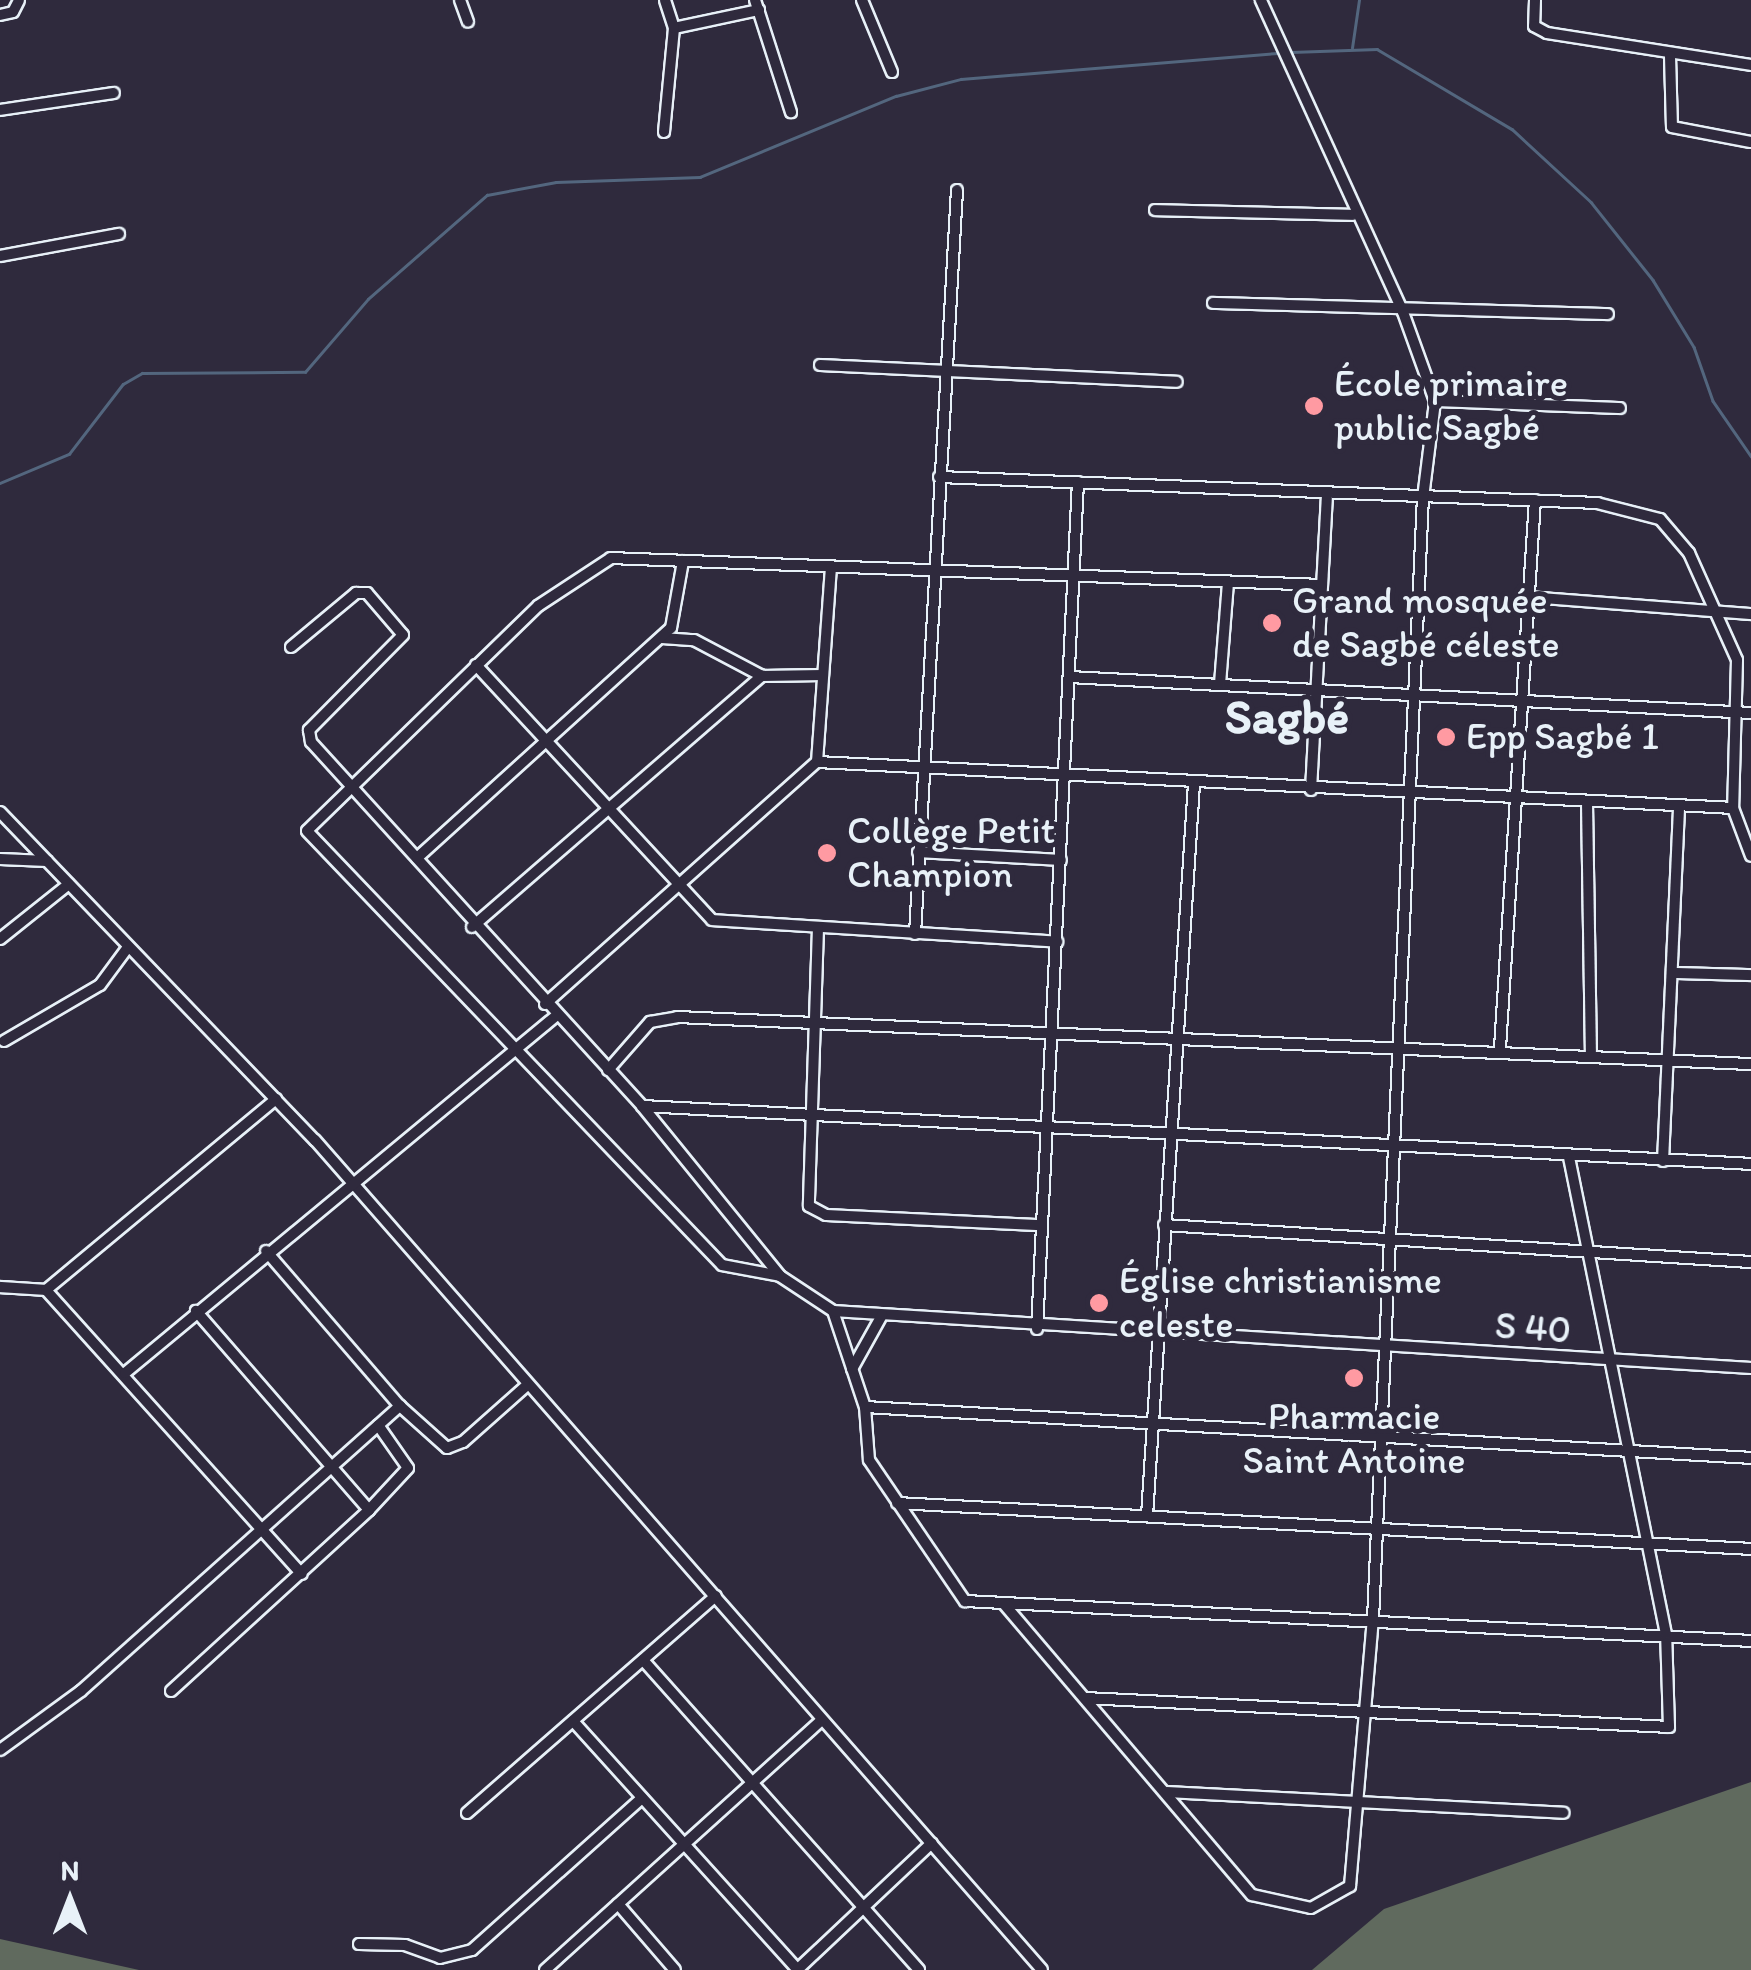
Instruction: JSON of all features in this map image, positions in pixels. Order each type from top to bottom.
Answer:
[{"type":"street","points":[[0,15],[13,12],[19,0]]},
{"type":"street","points":[[460,0],[468,22]]},
{"type":"street","points":[[664,132],[674,28],[665,0]]},
{"type":"street","points":[[862,0],[892,72]]},
{"type":"street","points":[[1004,1604],[1252,1895],[1311,1908],[1350,1886],[1373,1619],[1373,1531],[1417,696],[1423,498],[1434,401],[1404,312],[1353,215],[1261,0]]},
{"type":"street","points":[[1534,0],[1537,30],[1670,56],[1751,65]]},
{"type":"street","points":[[674,28],[757,5],[791,112]]},
{"type":"street","points":[[1670,56],[1672,127],[1751,142]]},
{"type":"street","points":[[0,110],[114,93]]},
{"type":"street","points":[[915,934],[956,190]]},
{"type":"street","points":[[1155,210],[1353,215]]},
{"type":"street","points":[[0,256],[119,234]]},
{"type":"street","points":[[1213,303],[1404,312],[1608,314]]},
{"type":"street","points":[[820,365],[945,376],[1177,382]]},
{"type":"street","points":[[1434,401],[1620,408]]},
{"type":"street","points":[[940,477],[1535,500],[1598,504],[1660,520],[1689,552],[1740,674],[1733,808],[1751,856]]},
{"type":"street","points":[[1036,1329],[1078,482]]},
{"type":"street","points":[[1311,790],[1327,494]]},
{"type":"street","points":[[1500,1048],[1535,500]]},
{"type":"street","points":[[780,1276],[722,1265],[511,1050],[307,832],[349,784],[476,664],[598,562],[683,560],[1322,585]]},
{"type":"street","points":[[417,858],[545,738],[662,638],[681,606],[683,560]]},
{"type":"street","points":[[545,1004],[818,762],[831,566]]},
{"type":"street","points":[[1220,684],[1228,582]]},
{"type":"street","points":[[291,647],[356,593],[367,593],[403,635],[309,730],[310,742],[417,858],[472,926],[642,1106],[780,1276],[832,1311],[865,1408],[869,1460],[965,1601],[1751,1641]]},
{"type":"street","points":[[1529,598],[1718,616],[1751,614]]},
{"type":"street","points":[[662,638],[694,640],[762,676],[823,675]]},
{"type":"street","points":[[476,664],[678,884],[721,923],[1057,942]]},
{"type":"street","points":[[472,926],[762,676]]},
{"type":"street","points":[[1069,677],[1751,713]]},
{"type":"street","points":[[818,762],[1409,798],[1733,808]]},
{"type":"street","points":[[1147,1516],[1194,784]]},
{"type":"street","points":[[1587,803],[1591,1053]]},
{"type":"street","points":[[1662,1160],[1678,807]]},
{"type":"street","points":[[0,812],[350,1180],[526,1386],[612,1472],[821,1721],[1042,1970]]},
{"type":"street","points":[[918,852],[1060,860]]},
{"type":"street","points":[[0,859],[47,861]]},
{"type":"street","points":[[0,939],[69,884]]},
{"type":"street","points":[[818,928],[807,1191],[814,1212],[1042,1225]]},
{"type":"street","points":[[4,1041],[100,984],[128,947]]},
{"type":"street","points":[[1673,973],[1751,974]]},
{"type":"street","points":[[125,1373],[350,1180],[556,1016]]},
{"type":"street","points":[[608,1070],[662,1017],[1052,1038],[1500,1048],[1751,1064]]},
{"type":"street","points":[[46,1290],[276,1099]]},
{"type":"street","points":[[642,1106],[1046,1130],[1170,1133],[1392,1149],[1751,1164]]},
{"type":"street","points":[[1084,1698],[1368,1706],[1666,1728],[1666,1634],[1569,1156]]},
{"type":"street","points":[[1164,1224],[1751,1262]]},
{"type":"street","points":[[266,1251],[400,1406],[454,1447],[526,1386]]},
{"type":"street","points":[[0,1287],[46,1290],[125,1373],[302,1574]]},
{"type":"street","name":"S 40","points":[[832,1311],[1036,1329],[1751,1368]]},
{"type":"street","points":[[196,1312],[369,1510]]},
{"type":"street","points":[[852,1369],[882,1316]]},
{"type":"street","points":[[0,1750],[92,1681],[329,1465],[400,1406]]},
{"type":"street","points":[[865,1408],[1379,1441],[1751,1458]]},
{"type":"street","points":[[171,1690],[302,1574],[408,1468],[378,1425]]},
{"type":"street","points":[[898,1503],[1751,1549]]},
{"type":"street","points":[[467,1813],[716,1596]]},
{"type":"street","points":[[643,1660],[919,1970]]},
{"type":"street","points":[[573,1720],[798,1970],[932,1843]]},
{"type":"street","points":[[545,1970],[821,1721]]},
{"type":"street","points":[[1166,1792],[1360,1799],[1563,1813]]},
{"type":"street","points":[[359,1944],[404,1945],[440,1958],[472,1950],[642,1798]]},
{"type":"street","points":[[618,1904],[675,1970]]},
{"type":"green space","points":[[1751,1782],[1751,1970],[1312,1970],[1384,1909]]},
{"type":"green space","points":[[0,1939],[139,1970],[0,1970]]},
{"type":"waterway","points":[[1352,48],[1359,0]]},
{"type":"waterway","points":[[1291,52],[1377,49],[1512,129],[1591,202],[1653,280],[1694,347],[1713,401],[1751,456]]},
{"type":"waterway","points":[[0,483],[69,454],[123,384],[142,373],[305,372],[368,299],[487,195],[556,182],[700,177],[896,96],[961,79],[1278,53]]},
{"type":"place","name":"École primaire public Sagbé","points":[[1314,406]]},
{"type":"place","name":"Grand mosquée de Sagbé céleste","points":[[1272,623]]},
{"type":"place","name":"Epp Sagbé 1","points":[[1446,737]]},
{"type":"place","name":"Collège Petit Champion","points":[[827,853]]},
{"type":"place","name":"Église christianisme celeste","points":[[1099,1303]]},
{"type":"place","name":"Pharmacie Saint Antoine","points":[[1354,1378]]},
{"type":"district","name":"Sagbé","points":[[1287,717]]}]
